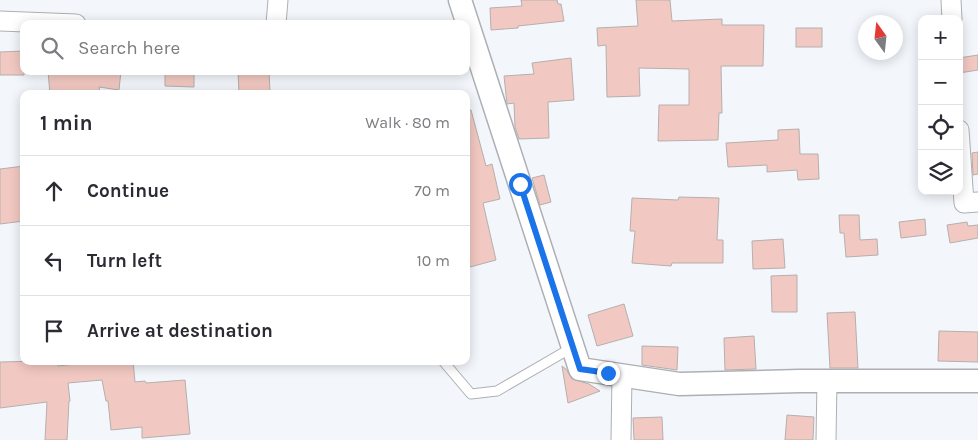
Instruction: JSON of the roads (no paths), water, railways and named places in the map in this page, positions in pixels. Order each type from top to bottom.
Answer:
[{"type":"street","points":[[276,20],[278,0]]},
{"type":"street","points":[[460,0],[467,20]]},
{"type":"street","points":[[951,0],[952,15]]},
{"type":"street","points":[[0,21],[20,22]]},
{"type":"street","points":[[470,30],[580,369],[680,384],[827,381],[978,381]]},
{"type":"street","points":[[960,150],[964,203],[978,202]]},
{"type":"street","points":[[621,440],[622,375]]},
{"type":"street","points":[[826,440],[827,381]]},
{"type":"lane","points":[[446,365],[471,394],[497,391],[574,347]]}]
